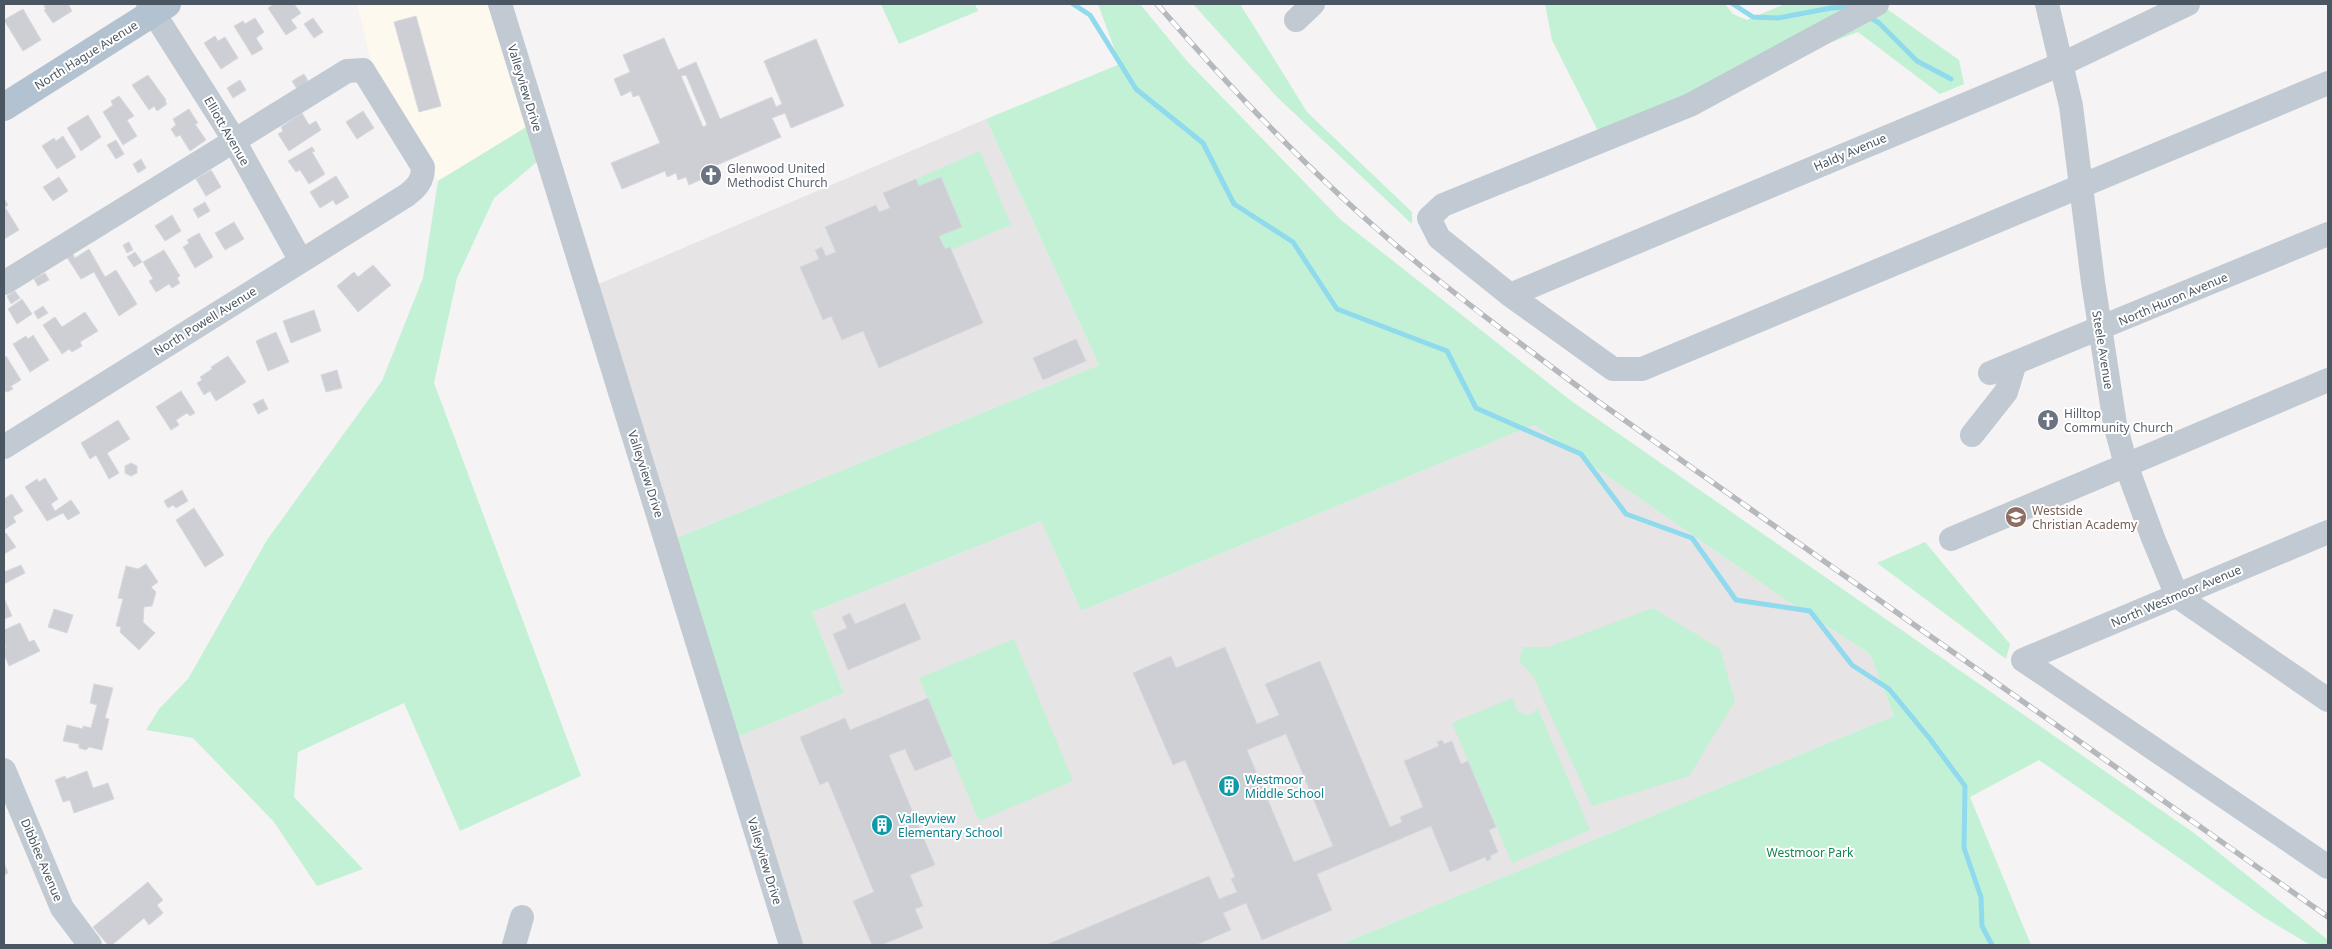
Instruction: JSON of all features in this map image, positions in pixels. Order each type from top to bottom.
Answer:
[{"type":"main road","name":"North Hague Avenue","points":[[4,107],[156,7]]},
{"type":"street","name":"Valleyview Drive","points":[[500,4],[580,269],[665,534],[792,945]]},
{"type":"street","points":[[1296,20],[1313,4]]},
{"type":"street","name":"Steele Avenue","points":[[2047,4],[2071,106],[2100,330],[2115,424],[2126,465],[2152,538],[2177,596]]},
{"type":"street","name":"Haldy Avenue","points":[[1510,295],[2062,64],[2188,4]]},
{"type":"street","name":"Elliott Avenue","points":[[156,7],[301,261]]},
{"type":"street","points":[[1868,9],[1690,105],[1443,205],[1429,218],[1439,238],[1510,295],[1613,369],[1642,369],[2328,83]]},
{"type":"street","name":"North Powell Avenue","points":[[4,446],[407,195],[423,178],[423,167],[362,70],[347,71],[234,141]]},
{"type":"street","points":[[4,283],[234,141]]},
{"type":"street","name":"North Huron Avenue","points":[[1990,373],[2100,330],[2328,234]]},
{"type":"street","points":[[1972,436],[2006,392],[2015,363]]},
{"type":"street","points":[[1952,539],[2328,380]]},
{"type":"street","name":"North Westmoor Avenue","points":[[2328,532],[2023,660],[2328,867]]},
{"type":"street","points":[[2177,596],[2318,681],[2328,700]]},
{"type":"street","name":"Dibblee Avenue","points":[[4,770],[62,908],[90,945]]},
{"type":"street","points":[[514,945],[522,917]]},
{"type":"shaded area","points":[[357,4],[500,4],[536,121],[438,181],[372,66]]},
{"type":"shaded area","points":[[986,119],[1099,365],[667,542],[587,289]]},
{"type":"shaded area","points":[[1534,425],[1786,600],[1870,654],[1894,716],[1339,945],[791,945],[728,741],[844,693],[812,612],[1041,521],[1081,611]]},
{"type":"green space","points":[[881,4],[975,4],[978,11],[899,44]]},
{"type":"green space","name":"Westmoor Park","points":[[1098,4],[1140,4],[1186,60],[1341,220],[1570,400],[2194,833],[2328,940],[2328,945],[2310,945],[2262,916],[2039,760],[1970,797],[2031,945],[1339,945],[1894,716],[1870,654],[1786,600],[1534,425],[1081,611],[1041,521],[812,612],[844,693],[728,741],[667,542],[1099,365],[986,119],[1120,64]]},
{"type":"green space","points":[[1193,4],[1240,4],[1307,112],[1412,212],[1412,224],[1278,98]]},
{"type":"green space","points":[[1545,4],[1725,4],[1733,14],[1747,20],[1785,4],[1880,4],[1959,60],[1964,84],[1940,94],[1858,32],[1598,131],[1552,40]]},
{"type":"green space","points":[[536,121],[545,155],[494,198],[457,278],[434,383],[581,776],[460,831],[404,703],[298,752],[294,797],[363,869],[317,886],[274,822],[193,738],[146,730],[159,709],[188,679],[267,540],[382,381],[423,278],[438,181]]},
{"type":"green space","points":[[980,151],[1011,225],[951,250],[945,249],[916,179]]},
{"type":"green space","points":[[1925,542],[2010,644],[2006,659],[1877,563]]},
{"type":"green space","points":[[1653,608],[1720,649],[1735,701],[1689,776],[1592,806],[1533,676],[1519,661],[1523,647],[1548,647]]},
{"type":"green space","points":[[1014,639],[1073,781],[979,821],[919,678]]},
{"type":"green space","points":[[1514,697],[1516,707],[1521,713],[1528,715],[1538,709],[1590,830],[1512,863],[1452,723]]},
{"type":"building","points":[[48,4],[68,4],[72,11],[53,23],[44,10],[46,9],[44,6]]},
{"type":"building","points":[[274,4],[294,4],[301,13],[291,20],[297,28],[286,35],[268,8]]},
{"type":"building","points":[[23,9],[41,40],[23,51],[4,20]]},
{"type":"building","points":[[416,16],[441,106],[419,112],[394,22]]},
{"type":"building","points":[[255,18],[264,32],[256,38],[263,49],[252,55],[234,26],[243,21],[245,24]]},
{"type":"building","points":[[313,18],[323,32],[314,38],[304,24]]},
{"type":"building","points":[[215,36],[218,41],[225,37],[238,58],[221,69],[204,43]]},
{"type":"building","name":"Glenwood United Methodist Church","points":[[664,38],[678,70],[696,62],[720,119],[772,97],[776,107],[782,104],[764,61],[816,39],[844,106],[791,128],[785,113],[772,118],[781,137],[708,169],[711,175],[689,185],[686,177],[678,180],[676,173],[667,177],[665,171],[622,189],[611,163],[660,143],[639,95],[633,97],[631,91],[621,96],[614,79],[630,72],[623,55]],"holes":[[[686,75],[707,125],[703,127],[681,76]]]},
{"type":"building","points":[[304,74],[308,81],[297,89],[292,81]]},
{"type":"building","points":[[148,75],[167,104],[157,111],[154,106],[149,110],[132,85]]},
{"type":"building","points":[[240,80],[246,90],[233,98],[227,88]]},
{"type":"building","points":[[119,96],[134,116],[127,120],[137,136],[123,145],[103,112],[113,105],[111,101]]},
{"type":"building","points":[[189,109],[198,123],[195,124],[206,140],[190,151],[180,135],[176,137],[171,129],[176,125],[173,119]]},
{"type":"building","points":[[363,111],[374,128],[357,139],[346,122]]},
{"type":"building","points":[[302,113],[309,125],[316,121],[321,130],[289,151],[278,134],[283,131],[281,127]]},
{"type":"building","points":[[88,115],[101,137],[81,151],[67,128]]},
{"type":"building","points":[[63,136],[76,157],[57,169],[42,146],[54,138],[56,141]]},
{"type":"building","points":[[116,140],[124,154],[116,159],[107,145]]},
{"type":"building","points":[[312,147],[315,151],[312,152],[325,174],[309,184],[300,170],[296,172],[288,161]]},
{"type":"building","points":[[141,159],[146,168],[138,173],[133,164]]},
{"type":"building","points":[[211,170],[221,187],[206,196],[196,179]]},
{"type":"building","points":[[336,176],[349,197],[336,205],[333,200],[320,208],[310,192]]},
{"type":"building","points":[[59,177],[68,191],[53,201],[43,187]]},
{"type":"building","points":[[941,177],[962,227],[939,236],[945,249],[950,247],[983,323],[879,368],[863,331],[842,340],[831,316],[823,320],[800,267],[819,259],[815,250],[822,247],[826,256],[836,252],[825,227],[876,205],[879,212],[890,208],[883,193],[916,179],[919,186]]},
{"type":"building","points":[[4,198],[8,205],[5,207],[19,230],[4,239]]},
{"type":"building","points":[[205,202],[210,211],[198,218],[193,209]]},
{"type":"building","points":[[172,215],[181,231],[165,241],[155,226]]},
{"type":"building","points":[[234,222],[244,239],[225,250],[215,233]]},
{"type":"building","points":[[199,233],[213,257],[195,268],[183,247],[189,243],[187,240]]},
{"type":"building","points":[[129,242],[133,250],[127,253],[123,245]]},
{"type":"building","points":[[89,249],[105,277],[116,270],[137,304],[119,316],[94,272],[81,279],[66,256],[72,253],[75,258]]},
{"type":"building","points":[[164,250],[180,276],[177,278],[180,283],[172,288],[169,284],[156,292],[149,281],[153,279],[143,262]]},
{"type":"building","points":[[135,252],[142,262],[134,267],[127,257]]},
{"type":"building","points":[[373,265],[391,285],[358,312],[337,286],[354,272],[358,277]]},
{"type":"building","points":[[45,273],[49,280],[38,286],[34,279]]},
{"type":"building","points":[[15,291],[20,298],[11,304],[7,296]]},
{"type":"building","points":[[22,299],[32,314],[17,324],[8,309]]},
{"type":"building","points":[[43,306],[48,313],[38,319],[34,312]]},
{"type":"building","points":[[314,310],[321,331],[291,343],[283,321]]},
{"type":"building","points":[[85,312],[98,331],[80,342],[82,346],[72,352],[69,349],[62,354],[43,325],[55,317],[62,327]]},
{"type":"building","points":[[276,332],[289,362],[268,371],[256,341]]},
{"type":"building","points":[[33,335],[49,360],[30,372],[13,344],[26,336],[28,339]]},
{"type":"building","points":[[1076,339],[1086,361],[1043,380],[1033,358]]},
{"type":"building","points":[[6,356],[21,380],[11,386],[13,389],[7,392],[4,390],[4,358]]},
{"type":"building","points":[[228,356],[246,382],[216,401],[210,391],[204,395],[197,383],[202,380],[200,377],[212,369],[211,367]]},
{"type":"building","points":[[337,370],[342,388],[326,392],[321,375]]},
{"type":"building","points":[[181,391],[195,413],[190,416],[187,413],[176,420],[179,425],[171,430],[156,407]]},
{"type":"building","points":[[263,399],[268,409],[258,414],[253,404]]},
{"type":"building","points":[[118,420],[130,439],[107,453],[119,473],[109,479],[96,455],[90,459],[81,443]]},
{"type":"building","points":[[131,463],[137,466],[137,473],[131,476],[125,473],[125,466]]},
{"type":"building","points":[[45,478],[58,499],[51,504],[55,511],[71,500],[80,513],[68,520],[63,513],[47,521],[25,487],[37,479],[39,482]]},
{"type":"building","points":[[182,490],[188,501],[176,508],[173,505],[168,508],[164,501]]},
{"type":"building","points":[[12,494],[23,511],[13,517],[16,522],[5,529],[4,499]]},
{"type":"building","points":[[194,508],[224,555],[205,567],[176,520]]},
{"type":"building","points":[[6,533],[16,547],[4,554],[4,535]]},
{"type":"building","points":[[146,564],[158,582],[151,587],[156,592],[152,606],[144,607],[143,622],[155,633],[139,650],[120,632],[121,627],[116,626],[123,599],[118,598],[126,566],[138,569]]},
{"type":"building","points":[[21,565],[25,573],[4,584],[4,572]]},
{"type":"building","points":[[4,598],[12,616],[4,619]]},
{"type":"building","points":[[905,603],[921,639],[848,670],[833,634],[847,628],[842,617],[850,613],[855,624]]},
{"type":"building","points":[[54,609],[73,615],[67,633],[48,627]]},
{"type":"building","points":[[20,623],[29,642],[34,640],[40,651],[9,666],[4,654],[4,648],[6,647],[4,630]]},
{"type":"building","name":"Westmoor Middle School","points":[[1225,647],[1257,724],[1279,715],[1265,684],[1320,661],[1390,827],[1402,822],[1400,817],[1423,807],[1404,761],[1439,746],[1437,742],[1442,740],[1444,744],[1452,741],[1461,764],[1468,761],[1496,827],[1489,830],[1498,852],[1490,856],[1491,859],[1487,861],[1485,857],[1450,872],[1431,826],[1317,874],[1332,910],[1262,940],[1246,903],[1223,913],[1231,930],[1196,945],[1046,945],[1209,876],[1219,899],[1237,892],[1231,879],[1235,877],[1185,760],[1173,765],[1133,673],[1171,656],[1176,668]],"holes":[[[1286,734],[1333,846],[1294,862],[1247,750]]]},
{"type":"building","points":[[94,684],[113,688],[105,718],[109,719],[102,750],[89,747],[86,750],[79,748],[79,744],[63,741],[67,725],[83,729],[83,726],[91,728],[97,705],[90,703]]},
{"type":"building","name":"Valleyview Elementary School","points":[[928,698],[952,756],[915,771],[905,749],[889,755],[935,865],[910,875],[923,906],[915,909],[923,928],[881,945],[872,945],[853,901],[874,892],[828,781],[820,785],[800,737],[845,718],[850,730]]},
{"type":"building","points":[[87,771],[93,788],[108,783],[114,799],[74,813],[70,800],[63,802],[55,780],[65,776],[66,779]]},
{"type":"building","points":[[4,863],[8,873],[4,875]]},
{"type":"building","points":[[148,882],[163,900],[157,905],[163,913],[149,925],[144,918],[112,945],[108,945],[93,927]]},
{"type":"waterway","points":[[1073,4],[1090,15],[1136,89],[1203,143],[1234,204],[1293,242],[1337,309],[1447,351],[1476,408],[1581,454],[1626,514],[1692,538],[1736,600],[1810,611],[1852,665],[1889,689],[1965,786],[1964,848],[1981,897],[1982,926],[1992,945]]},
{"type":"waterway","points":[[1733,4],[1753,17],[1778,18],[1831,8],[1850,7]]},
{"type":"waterway","points":[[1869,17],[1879,23],[1917,61],[1951,79]]},
{"type":"railway","points":[[1157,4],[1216,71],[1310,167],[1410,257],[1502,330],[1596,400],[2328,917]]},
{"type":"place","name":"Glenwood United Methodist Church","points":[[711,175]]},
{"type":"place","name":"Hilltop Community Church","points":[[2048,420]]},
{"type":"place","name":"Westside Christian Academy","points":[[2016,517]]},
{"type":"place","name":"Westmoor Middle School","points":[[1229,786]]},
{"type":"place","name":"Valleyview Elementary School","points":[[882,825]]}]
